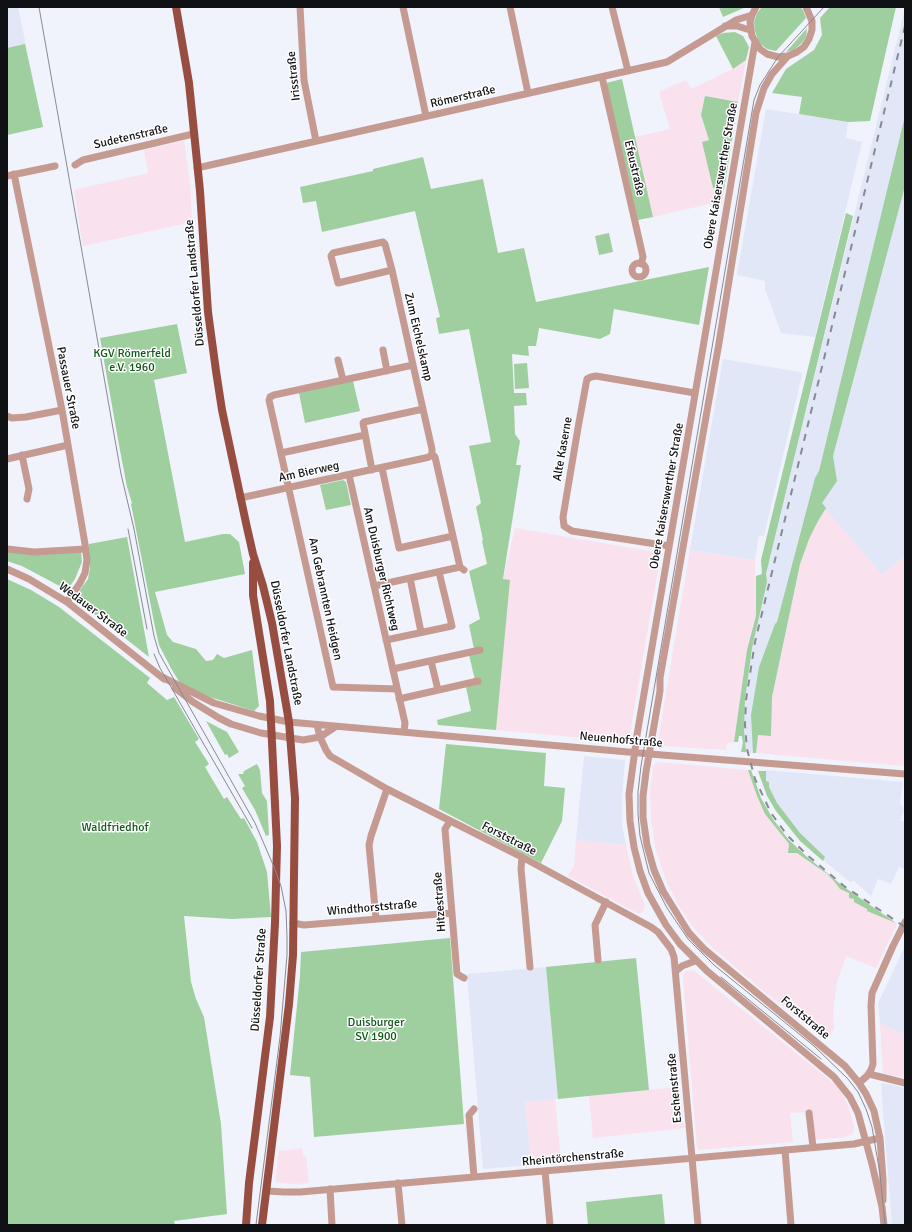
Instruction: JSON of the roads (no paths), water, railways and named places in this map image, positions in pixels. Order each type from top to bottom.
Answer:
[{"type":"main road","name":"Düsseldorfer Landstraße","points":[[176,7],[189,83],[208,312],[222,410],[253,554],[272,623],[291,739]]},
{"type":"main road","name":"Düsseldorfer Landstraße","points":[[253,554],[253,595],[270,701],[273,736]]},
{"type":"main road","name":"Düsseldorfer Straße","points":[[246,1225],[249,1183],[270,1017],[275,931],[277,846],[273,736]]},
{"type":"main road","points":[[262,1225],[289,1004],[293,955],[295,798],[291,739]]},
{"type":"street","name":"Irisstraße","points":[[300,7],[304,80],[316,141]]},
{"type":"street","points":[[403,7],[426,116]]},
{"type":"street","points":[[510,7],[528,93]]},
{"type":"street","points":[[612,7],[628,71]]},
{"type":"street","points":[[756,7],[752,15],[750,30],[755,42],[760,49],[767,54],[778,57],[788,56]]},
{"type":"street","name":"Obere Kaiserswerther Straße","points":[[689,934],[663,891],[654,870],[647,845],[643,817],[643,796],[662,670],[719,343],[756,113],[764,88],[772,74],[788,56],[804,47],[809,39],[812,30],[812,21],[809,8]]},
{"type":"street","name":"Römerstraße","points":[[197,168],[667,62],[725,26],[736,20],[752,15]]},
{"type":"street","points":[[725,26],[737,26],[750,30]]},
{"type":"street","name":"Obere Kaiserswerther Straße","points":[[695,961],[666,925],[648,893],[638,865],[630,821],[630,801],[635,751],[755,42]]},
{"type":"street","name":"Efeustraße","points":[[602,77],[641,248],[643,258],[641,264]]},
{"type":"street","name":"Sudetenstraße","points":[[75,165],[83,160],[193,134]]},
{"type":"street","points":[[11,175],[55,166]]},
{"type":"street","name":"Passauer Straße","points":[[11,175],[62,410],[86,549],[87,560],[85,573],[67,602]]},
{"type":"street","name":"Zum Eichelskamp","points":[[374,586],[439,572],[462,569],[435,457],[432,454],[392,270],[385,244],[384,242],[333,253],[331,256],[338,283],[392,270]]},
{"type":"street","points":[[383,350],[387,371]]},
{"type":"street","points":[[338,360],[343,380]]},
{"type":"street","name":"Am Gebrannten Heidgen","points":[[397,689],[333,687],[269,401],[270,397],[274,395],[413,365]]},
{"type":"street","name":"Alte Kaserne","points":[[669,546],[572,530],[564,526],[563,517],[584,391],[588,379],[596,376],[695,393]]},
{"type":"street","points":[[372,470],[363,423],[423,409]]},
{"type":"street","points":[[7,416],[12,418],[26,418],[62,410]]},
{"type":"street","points":[[281,453],[365,435]]},
{"type":"street","points":[[7,459],[68,445]]},
{"type":"street","name":"Am Bierweg","points":[[240,498],[382,468],[428,457],[432,454]]},
{"type":"street","points":[[22,456],[29,489],[26,499]]},
{"type":"street","points":[[382,468],[399,548],[453,536]]},
{"type":"street","name":"Am Duisburger Richtweg","points":[[348,475],[405,723],[404,732]]},
{"type":"street","points":[[7,549],[34,552],[86,549]]},
{"type":"street","name":"Wedauer Straße","points":[[7,569],[29,579],[67,602],[193,702],[219,718],[244,728],[291,739]]},
{"type":"street","points":[[386,640],[452,626],[439,572]]},
{"type":"street","points":[[410,578],[421,632]]},
{"type":"street","points":[[392,668],[480,650]]},
{"type":"street","points":[[431,661],[438,690]]},
{"type":"street","name":"Wedauer Straße","points":[[162,677],[214,703],[272,719]]},
{"type":"street","points":[[399,699],[478,681]]},
{"type":"street","name":"Neuenhofstraße","points":[[272,719],[335,727],[905,774]]},
{"type":"street","points":[[317,725],[320,737]]},
{"type":"street","points":[[291,739],[303,740],[320,737],[335,727]]},
{"type":"street","name":"Forststraße","points":[[320,737],[330,756],[388,789],[522,857],[652,927],[671,948],[676,971]]},
{"type":"street","points":[[376,919],[370,845],[371,836],[388,789]]},
{"type":"street","name":"Hitzestraße","points":[[450,821],[445,829],[457,974],[464,978]]},
{"type":"street","points":[[522,857],[521,869],[530,967]]},
{"type":"street","points":[[598,960],[595,923],[606,902]]},
{"type":"street","name":"Windthorststraße","points":[[293,923],[304,925],[452,913]]},
{"type":"street","points":[[860,1083],[869,1074],[873,1064],[871,1000],[893,946],[905,922]]},
{"type":"street","name":"Forststraße","points":[[689,934],[704,949],[845,1066],[860,1083],[874,1111],[880,1138],[883,1180],[882,1206]]},
{"type":"street","points":[[676,971],[682,966],[695,961],[706,972],[840,1082],[858,1113],[882,1206],[884,1225]]},
{"type":"street","name":"Eschenstraße","points":[[676,971],[698,1225]]},
{"type":"street","points":[[869,1074],[905,1083]]},
{"type":"street","points":[[474,1109],[469,1115],[474,1177]]},
{"type":"street","points":[[809,1113],[813,1147]]},
{"type":"street","name":"Rheintörchenstraße","points":[[267,1191],[284,1192],[330,1189],[545,1171],[854,1144],[880,1138]]},
{"type":"street","points":[[785,1150],[791,1225]]},
{"type":"street","points":[[545,1171],[550,1225]]},
{"type":"street","points":[[398,1183],[402,1225]]},
{"type":"street","points":[[330,1189],[332,1225]]},
{"type":"tram line","points":[[39,7],[121,474],[134,529],[154,636],[159,653],[255,823],[281,886],[286,911],[287,955],[280,1037],[256,1225]]},
{"type":"tram line","points":[[824,7],[778,57],[760,85],[754,100],[641,766],[638,792],[638,814],[640,836],[649,873],[667,908],[688,939],[714,965],[814,1046],[848,1079],[858,1092],[872,1127],[880,1174],[885,1225]]},
{"type":"tram line","points":[[128,529],[147,629]]},
{"type":"tram line","points":[[154,654],[160,668],[252,828]]},
{"type":"tram line","points":[[721,977],[821,1059]]},
{"type":"railway","points":[[905,26],[755,642],[746,700],[745,725],[747,749],[755,779],[771,813],[787,835],[807,855],[844,886],[905,927]]},
{"type":"park label","name":"KGV Römerfeld e.V. 1960","points":[[132,361]]},
{"type":"park label","name":"Waldfriedhof","points":[[115,828]]},
{"type":"park label","name":"Duisburger SV 1900","points":[[376,1030]]}]
